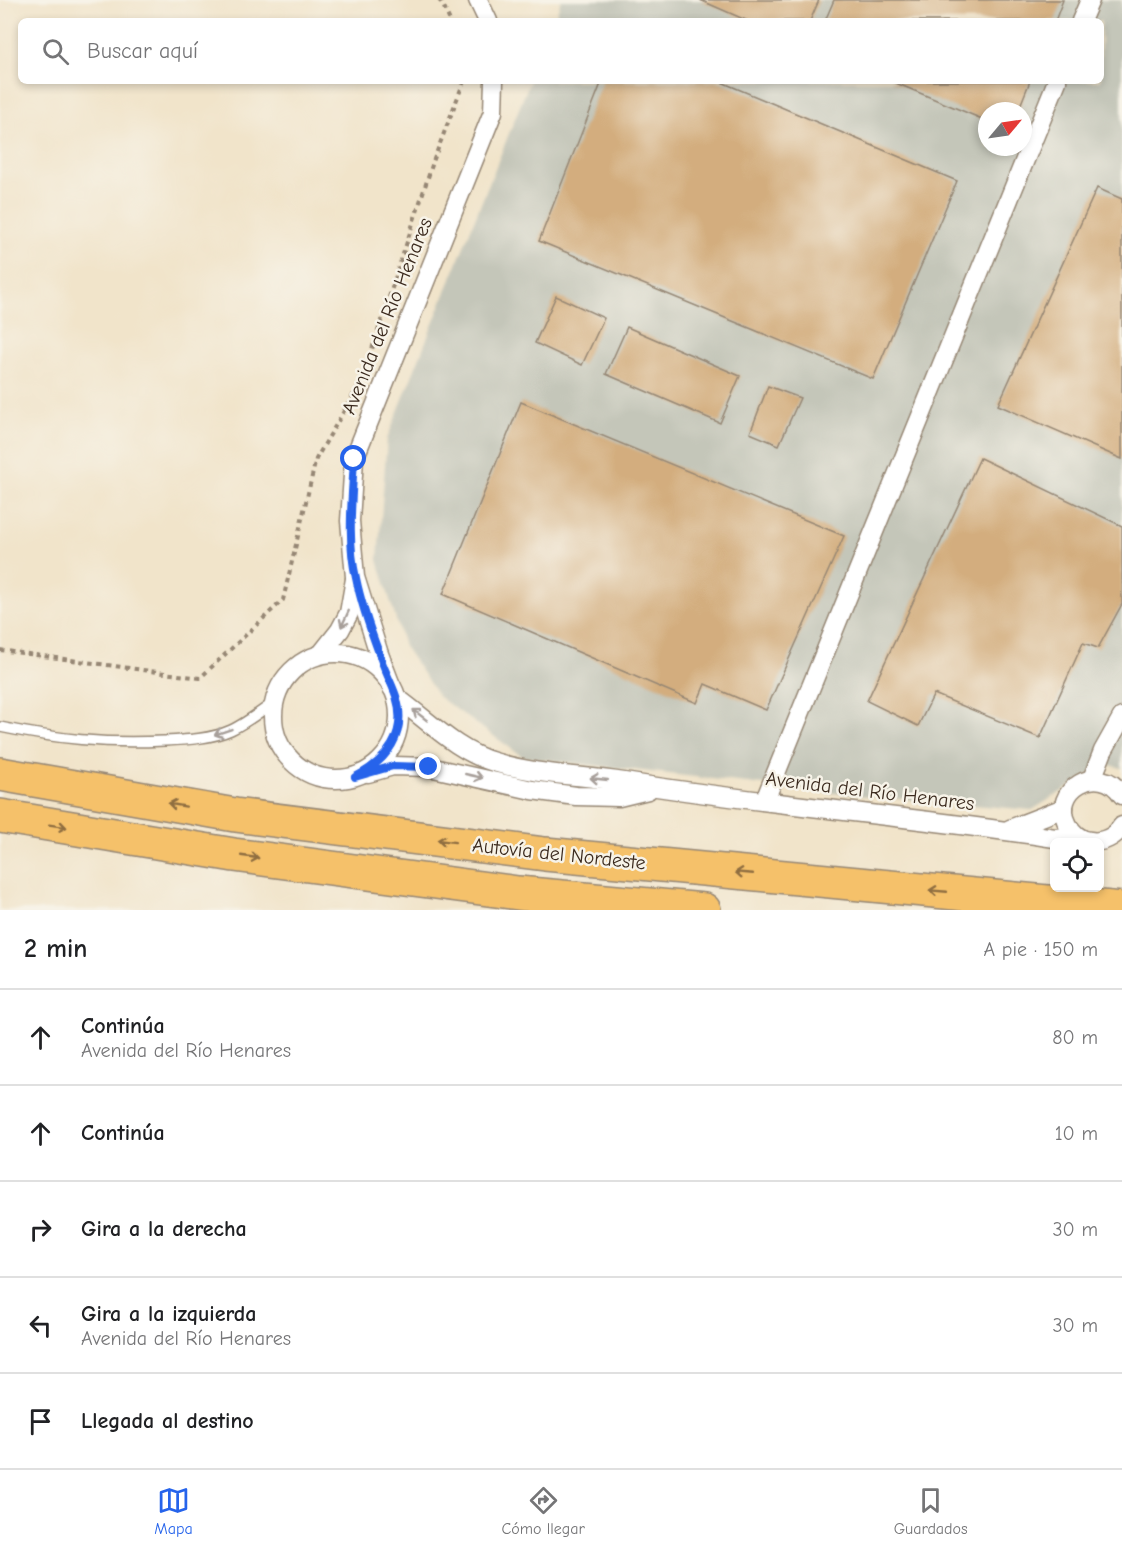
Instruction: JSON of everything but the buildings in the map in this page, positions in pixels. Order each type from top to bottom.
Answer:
[{"type":"highway","name":"Autovía del Nordeste","points":[[4,774],[235,815],[544,854],[1122,909]]},
{"type":"highway","points":[[0,816],[234,855],[518,893],[704,910]]},
{"type":"street","points":[[478,0],[487,18]]},
{"type":"street","points":[[1082,18],[1090,0]]},
{"type":"street","name":"Avenida del Río Henares","points":[[494,84],[493,112],[354,459],[350,521],[355,577],[394,693],[450,740],[471,753],[494,762],[543,774],[1055,838],[1077,836],[1095,842],[1114,836],[1122,828]]},
{"type":"street","points":[[765,800],[1056,84]]},
{"type":"street","name":"Avenida del Río Henares","points":[[321,654],[349,613],[355,577]]},
{"type":"street","points":[[342,653],[363,659],[380,670],[394,693],[399,717],[396,737],[386,754],[372,768],[355,777],[333,780],[311,775],[293,763],[279,746],[273,725],[274,702],[280,686],[290,671],[305,660],[321,654],[342,653]]},
{"type":"street","points":[[1092,779],[1103,751],[1122,717]]},
{"type":"street","name":"Avenida del Río Henares","points":[[355,777],[393,766],[413,766],[448,770],[532,790],[576,796],[619,797],[657,787]]},
{"type":"street","points":[[1077,836],[1065,819],[1064,808],[1072,788],[1092,779],[1103,780],[1113,784],[1122,795]]},
{"type":"street","points":[[1005,830],[1064,808]]},
{"type":"lane","points":[[0,727],[79,741],[112,743],[172,741],[200,738],[231,730],[274,702]]},
{"type":"path","points":[[439,0],[449,18]]},
{"type":"path","points":[[0,650],[201,678],[283,600],[316,459],[362,380],[434,159],[463,84]]},
{"type":"shaded area","points":[[561,0],[1122,0],[1122,768],[1106,764],[1032,810],[832,793],[523,757],[439,697],[404,646],[378,560],[387,439],[529,84],[1104,84],[1104,18],[555,18]]},
{"type":"route","points":[[354,459],[350,521],[355,577],[379,654],[396,698],[399,717],[396,737],[386,754],[372,768],[355,777],[393,766],[429,767]]}]
